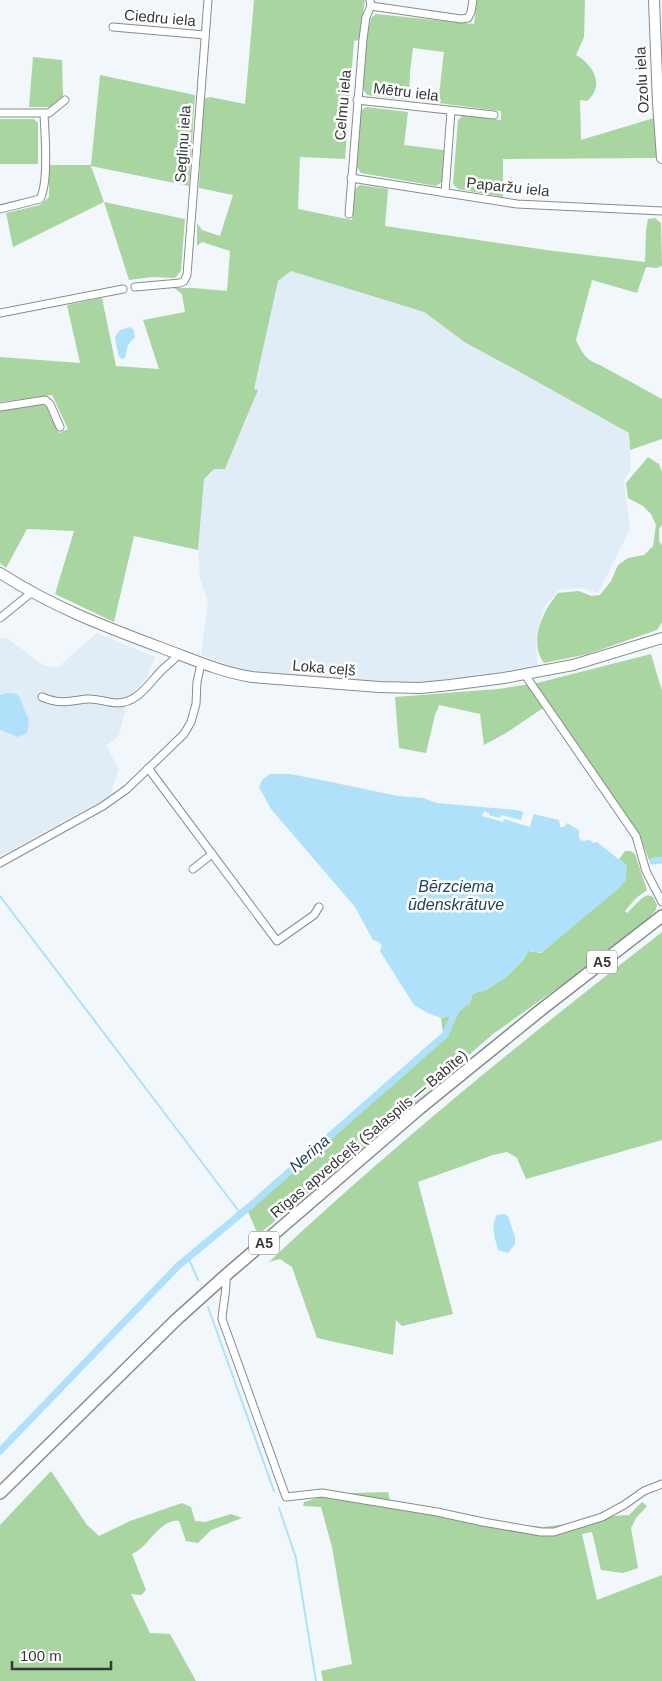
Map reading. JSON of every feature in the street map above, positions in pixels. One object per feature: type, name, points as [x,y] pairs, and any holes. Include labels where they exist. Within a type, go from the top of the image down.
[{"type":"highway","name":"Rīgas apvedceļš (Salaspils — Babīte)","points":[[0,1492],[177,1318],[226,1275],[420,1108],[542,1009],[662,916]]},
{"type":"main road","name":"Ozolu iela","points":[[654,0],[662,158]]},
{"type":"main road","name":"Loka ceļš","points":[[0,573],[31,592],[75,614],[200,664],[232,674],[252,677],[379,687],[428,687],[525,675],[573,665],[662,638]]},
{"type":"street","name":"Segliņu iela","points":[[135,287],[176,284],[184,281],[187,275],[208,0]]},
{"type":"street","points":[[371,3],[461,19],[468,18],[473,0]]},
{"type":"street","name":"Celmu iela","points":[[349,214],[362,39],[371,3]]},
{"type":"street","name":"Ciedru iela","points":[[112,28],[204,35]]},
{"type":"street","points":[[0,112],[49,114],[65,100]]},
{"type":"street","name":"Mētru iela","points":[[357,100],[494,115]]},
{"type":"street","points":[[445,193],[451,111]]},
{"type":"street","points":[[0,209],[40,199],[45,174],[44,114]]},
{"type":"street","name":"Paparžu iela","points":[[352,178],[517,204],[662,211]]},
{"type":"street","points":[[0,313],[123,289]]},
{"type":"street","points":[[0,407],[45,400],[50,404],[60,427]]},
{"type":"street","points":[[0,618],[31,592]]},
{"type":"street","points":[[42,697],[55,702],[89,698],[118,703],[130,701],[140,694],[178,654]]},
{"type":"street","points":[[0,864],[104,806],[127,788],[184,734],[191,722],[196,704],[196,682],[200,664]]},
{"type":"street","points":[[525,675],[636,836],[646,871],[662,902]]},
{"type":"street","points":[[148,768],[275,943],[314,915],[319,907]]},
{"type":"street","points":[[193,869],[212,854]]},
{"type":"street","points":[[226,1275],[227,1290],[222,1306],[222,1319],[286,1497],[322,1493],[541,1532],[554,1532],[602,1517],[644,1491],[662,1484]]},
{"type":"shaded area","points":[[291,271],[424,312],[466,343],[629,433],[631,470],[624,480],[630,529],[598,593],[582,588],[559,590],[544,607],[536,642],[538,667],[413,684],[351,681],[248,672],[201,655],[208,601],[200,578],[198,550],[204,479],[214,469],[225,469],[246,421],[257,390],[254,389],[278,280]]},
{"type":"shaded area","points":[[97,633],[155,657],[147,678],[128,698],[119,735],[106,746],[119,769],[110,796],[0,856],[0,638],[7,638],[43,665],[57,668]]},
{"type":"green space","points":[[254,0],[365,0],[359,40],[354,41],[345,159],[300,157],[298,209],[352,220],[355,189],[360,185],[388,189],[385,226],[546,250],[645,262],[648,219],[655,218],[661,223],[662,266],[656,268],[646,267],[637,293],[592,280],[576,340],[588,359],[662,399],[662,439],[630,450],[629,433],[466,343],[424,312],[291,271],[278,281],[254,389],[258,390],[225,469],[214,469],[204,479],[198,550],[134,536],[114,622],[55,594],[74,531],[27,529],[6,568],[0,563],[0,411],[42,404],[49,409],[59,433],[68,429],[52,395],[0,402],[0,357],[80,363],[67,305],[102,298],[116,366],[159,369],[143,320],[185,312],[182,294],[174,288],[227,291],[230,251],[202,242],[197,246],[197,223],[202,230],[220,236],[233,195],[199,188],[203,99],[210,97],[245,104]]},
{"type":"green space","points":[[477,0],[585,0],[584,37],[576,55],[588,64],[595,76],[596,82],[595,89],[587,101],[580,100],[581,140],[654,118],[657,158],[503,159],[503,197],[458,189],[453,184],[458,120],[463,115],[501,120],[501,111],[438,103],[444,52],[413,48],[409,100],[367,95],[363,89],[366,41],[371,18],[376,14],[474,24]]},
{"type":"green space","points":[[33,57],[62,60],[63,96],[50,107],[29,107]]},
{"type":"green space","points":[[100,75],[195,95],[189,186],[91,166],[104,202],[13,247],[6,213],[40,205],[49,197],[49,165],[91,165]]},
{"type":"green space","points":[[366,107],[408,112],[404,145],[444,150],[442,182],[436,186],[361,173],[356,166],[361,111]]},
{"type":"green space","points":[[0,119],[34,119],[38,123],[38,164],[0,164]]},
{"type":"green space","points":[[104,202],[185,219],[181,271],[175,278],[152,277],[129,280]]},
{"type":"green space","points":[[648,457],[659,464],[662,472],[662,525],[659,529],[659,541],[662,545],[662,622],[657,630],[588,654],[544,663],[539,655],[537,636],[547,609],[558,593],[579,591],[591,596],[600,595],[611,581],[618,565],[628,558],[644,555],[653,546],[656,525],[651,514],[643,506],[628,498],[626,483]]},
{"type":"green space","points":[[651,654],[662,691],[662,857],[649,860],[640,836],[549,704],[506,733],[484,745],[480,714],[439,705],[426,753],[399,748],[395,697],[498,689],[537,683]]},
{"type":"green space","points":[[625,851],[631,851],[635,854],[647,890],[636,898],[625,911],[627,913],[642,898],[648,895],[653,897],[657,905],[656,910],[648,919],[566,982],[493,1034],[258,1235],[246,1207],[443,1033],[441,1018],[454,1015],[470,1003],[474,993],[486,990],[506,977],[524,959],[528,951],[541,953],[552,943],[627,866],[619,859]]},
{"type":"green space","points":[[662,932],[662,1140],[526,1179],[517,1158],[507,1152],[493,1155],[418,1182],[453,1314],[402,1326],[396,1320],[393,1355],[317,1338],[292,1267],[280,1259],[269,1262],[461,1092]]},
{"type":"green space","points":[[51,1471],[87,1525],[99,1536],[130,1521],[182,1503],[191,1507],[195,1521],[205,1522],[231,1514],[242,1518],[211,1530],[198,1543],[186,1541],[179,1521],[172,1521],[160,1528],[144,1545],[132,1554],[146,1590],[141,1595],[131,1594],[150,1633],[170,1634],[196,1681],[0,1681],[0,1525]]},
{"type":"green space","points":[[388,1492],[390,1500],[407,1506],[502,1523],[543,1527],[629,1515],[642,1502],[647,1506],[636,1518],[631,1528],[638,1568],[623,1573],[601,1570],[592,1532],[582,1534],[597,1600],[662,1575],[662,1681],[323,1681],[321,1671],[352,1664],[332,1547],[321,1507],[303,1506],[304,1502],[317,1498],[319,1494]]},
{"type":"water","points":[[130,327],[134,330],[135,337],[128,345],[125,358],[121,359],[118,354],[115,337],[120,330]]},
{"type":"water","points":[[7,693],[16,694],[19,697],[28,718],[27,733],[18,737],[0,730],[0,695]]},
{"type":"water","name":"Bērzciema ūdenskrātuve","points":[[270,774],[290,774],[398,796],[423,798],[437,803],[516,810],[559,820],[560,827],[564,827],[567,823],[579,830],[579,838],[582,841],[590,840],[593,843],[597,842],[627,866],[626,880],[618,889],[545,950],[539,953],[528,951],[524,959],[506,977],[486,990],[474,993],[470,1003],[454,1015],[441,1018],[414,1005],[380,951],[382,946],[379,942],[373,940],[355,907],[271,809],[259,787],[262,780]]},
{"type":"water","points":[[504,1214],[508,1216],[515,1237],[515,1244],[508,1253],[498,1250],[494,1232],[494,1223],[497,1215]]},
{"type":"pier","points":[[524,809],[534,812],[530,827],[504,819],[503,822],[482,816],[484,811],[489,813],[489,815],[500,818],[501,815],[521,820]]},
{"type":"waterway","name":"Neriņa","points":[[653,861],[662,860]]},
{"type":"waterway","points":[[0,896],[241,1214]]},
{"type":"waterway","name":"Neriņa","points":[[0,1451],[178,1266],[249,1207],[445,1035],[457,1008]]},
{"type":"waterway","points":[[188,1257],[198,1280]]},
{"type":"waterway","points":[[208,1307],[274,1491]]},
{"type":"waterway","points":[[279,1508],[296,1558],[316,1681]]}]
